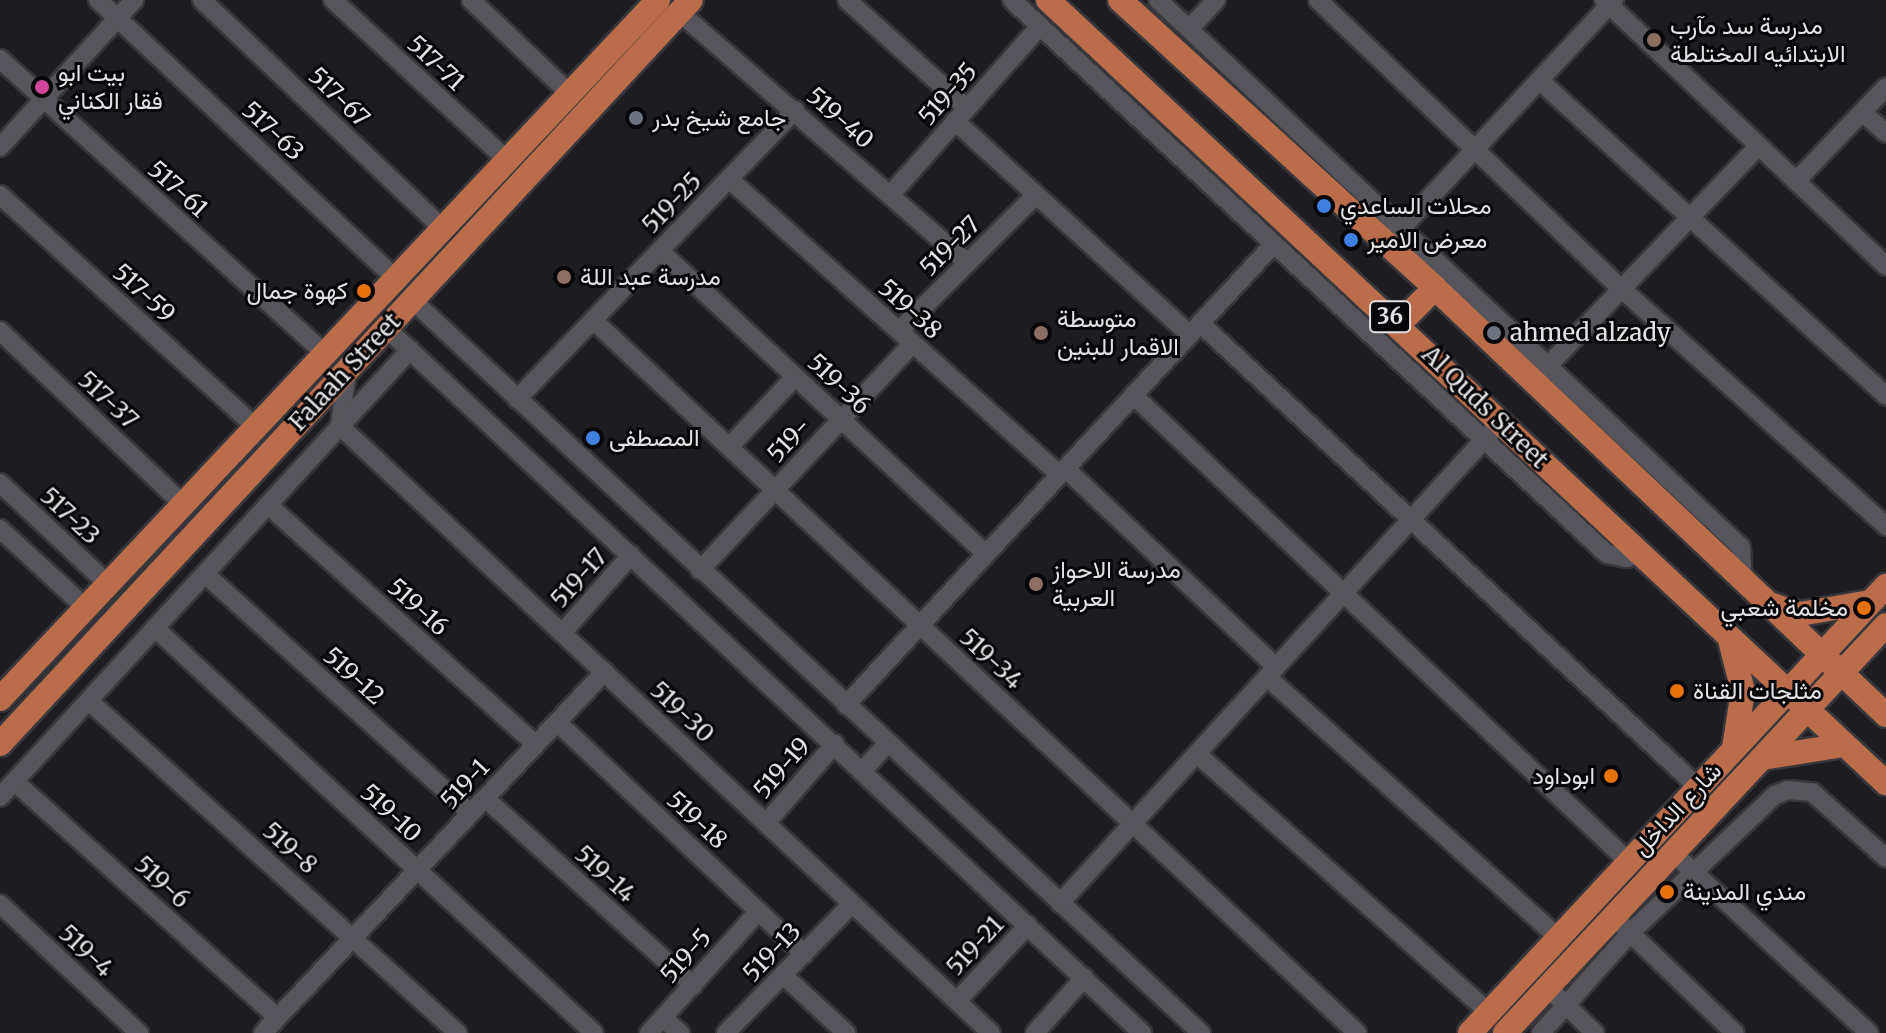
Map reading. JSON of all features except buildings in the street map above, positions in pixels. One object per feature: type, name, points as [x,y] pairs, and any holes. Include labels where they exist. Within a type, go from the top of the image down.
[{"type":"main road","name":"Al Quds Street","points":[[1048,0],[1398,325],[1493,430],[1639,553],[1886,783]]},
{"type":"main road","name":"36","points":[[1120,0],[1394,236],[1435,288],[1541,374],[1761,598],[1886,715]]},
{"type":"main road","name":"Falaah Street","points":[[2,694],[570,94],[648,3]]},
{"type":"main road","name":"Falaah Street","points":[[0,744],[685,6]]},
{"type":"main road","points":[[1398,325],[1435,288]]},
{"type":"main road","points":[[1761,598],[1783,611],[1800,614],[1878,594]]},
{"type":"main road","name":"شارع الداخل","points":[[1470,1033],[1878,594]]},
{"type":"main road","name":"شارع الداخل","points":[[1505,1033],[1548,988],[1622,925],[1673,853],[1886,625]]},
{"type":"main road","points":[[1729,638],[1743,691],[1734,748]]},
{"type":"main road","points":[[1762,758],[1844,745]]},
{"type":"street","name":"517-63","points":[[98,0],[396,279]]},
{"type":"street","points":[[0,147],[134,0]]},
{"type":"street","name":"517-67","points":[[202,0],[443,229]]},
{"type":"street","name":"517-71","points":[[333,0],[507,160]]},
{"type":"street","points":[[471,0],[570,94]]},
{"type":"street","points":[[847,0],[1036,195],[1412,518],[1698,787]]},
{"type":"street","points":[[1012,0],[1274,244],[1493,430],[1060,903]]},
{"type":"street","points":[[1158,0],[1394,236],[1541,374],[1758,147]]},
{"type":"street","points":[[1189,29],[1216,0]]},
{"type":"street","points":[[1318,0],[1622,289],[1886,526]]},
{"type":"street","points":[[1394,236],[1609,2],[1886,266]]},
{"type":"street","name":"519-40","points":[[685,6],[795,110],[967,262]]},
{"type":"street","name":"519-35","points":[[891,194],[1040,26]]},
{"type":"street","name":"517-61","points":[[0,59],[325,354]]},
{"type":"street","points":[[1539,80],[1886,396]]},
{"type":"street","points":[[1796,181],[1886,87]]},
{"type":"street","name":"519-25","points":[[517,399],[795,110]]},
{"type":"street","points":[[1863,113],[1886,133]]},
{"type":"street","name":"519-38","points":[[729,179],[1062,471],[1271,672],[1558,937]]},
{"type":"street","name":"517-59","points":[[0,195],[256,427]]},
{"type":"street","name":"519-27","points":[[906,337],[967,262],[1036,195]]},
{"type":"street","points":[[846,705],[1274,244]]},
{"type":"street","name":"519-36","points":[[660,251],[985,553]]},
{"type":"street","points":[[412,300],[1201,1033]]},
{"type":"street","name":"519-34","points":[[593,320],[1357,1033]]},
{"type":"street","points":[[386,328],[1142,1033]]},
{"type":"street","name":"517-37","points":[[0,331],[182,503]]},
{"type":"street","name":"519-","points":[[700,570],[841,419],[906,337]]},
{"type":"street","points":[[0,797],[410,350]]},
{"type":"street","points":[[340,426],[347,371]]},
{"type":"street","points":[[729,447],[795,377]]},
{"type":"street","points":[[1133,395],[1628,861]]},
{"type":"street","name":"519-30","points":[[340,426],[991,1033]]},
{"type":"street","name":"517-23","points":[[0,483],[108,584]]},
{"type":"street","name":"519-16","points":[[268,505],[535,744]]},
{"type":"street","points":[[0,529],[86,608]]},
{"type":"street","name":"519-17","points":[[562,633],[631,555]]},
{"type":"street","name":"519-12","points":[[205,574],[470,813]]},
{"type":"street","name":"519-10","points":[[155,628],[594,1033]]},
{"type":"street","name":"519-1","points":[[263,1033],[604,672]]},
{"type":"street","name":"519-8","points":[[89,701],[458,1033]]},
{"type":"street","name":"519-18","points":[[557,722],[804,954]]},
{"type":"street","points":[[863,770],[888,743]]},
{"type":"street","name":"519-19","points":[[766,823],[835,744]]},
{"type":"street","points":[[1197,754],[1489,1012]]},
{"type":"street","name":"519-6","points":[[15,782],[278,1018]]},
{"type":"street","points":[[1541,1033],[1567,1006],[1622,925],[1692,871],[1775,795],[1788,790],[1812,792],[1886,858]]},
{"type":"street","name":"519-14","points":[[485,798],[693,985]]},
{"type":"street","points":[[1673,853],[1869,1033]]},
{"type":"street","name":"519-4","points":[[0,904],[139,1033]]},
{"type":"street","name":"519-13","points":[[726,1033],[852,904]]},
{"type":"street","name":"519-5","points":[[649,1033],[759,911]]},
{"type":"street","name":"519-21","points":[[957,1001],[1028,925]]},
{"type":"street","points":[[1622,925],[1735,1033]]},
{"type":"street","points":[[783,975],[846,1033]]},
{"type":"street","points":[[1035,1033],[1084,978]]},
{"type":"street","points":[[1548,988],[1595,1033]]},
{"type":"street","points":[[663,1018],[680,1033]]},
{"type":"place","name":"مدرسة سد مآرب الابتدائيه المختلطة","points":[[1654,40]]},
{"type":"place","name":"بيت ابو فقار الكناني","points":[[42,87]]},
{"type":"place","name":"جامع شيخ بدر","points":[[636,118]]},
{"type":"place","name":"محلات الساعدي","points":[[1324,206]]},
{"type":"place","name":"معرض الامير","points":[[1351,240]]},
{"type":"place","name":"مدرسة عبد اللة","points":[[564,277]]},
{"type":"place","name":"كهوة جمال","points":[[364,291]]},
{"type":"place","name":"متوسطة الاقمار للبنين","points":[[1041,333]]},
{"type":"place","name":"ahmed alzady","points":[[1494,333]]},
{"type":"place","name":"المصطفى","points":[[593,438]]},
{"type":"place","name":"مدرسة الاحواز العربية","points":[[1036,584]]},
{"type":"place","name":"مخلمة شعبي","points":[[1864,608]]},
{"type":"place","name":"مثلجات القناة","points":[[1677,691]]},
{"type":"place","name":"ابوداود","points":[[1611,776]]},
{"type":"place","name":"مندي المدينة","points":[[1667,892]]}]
